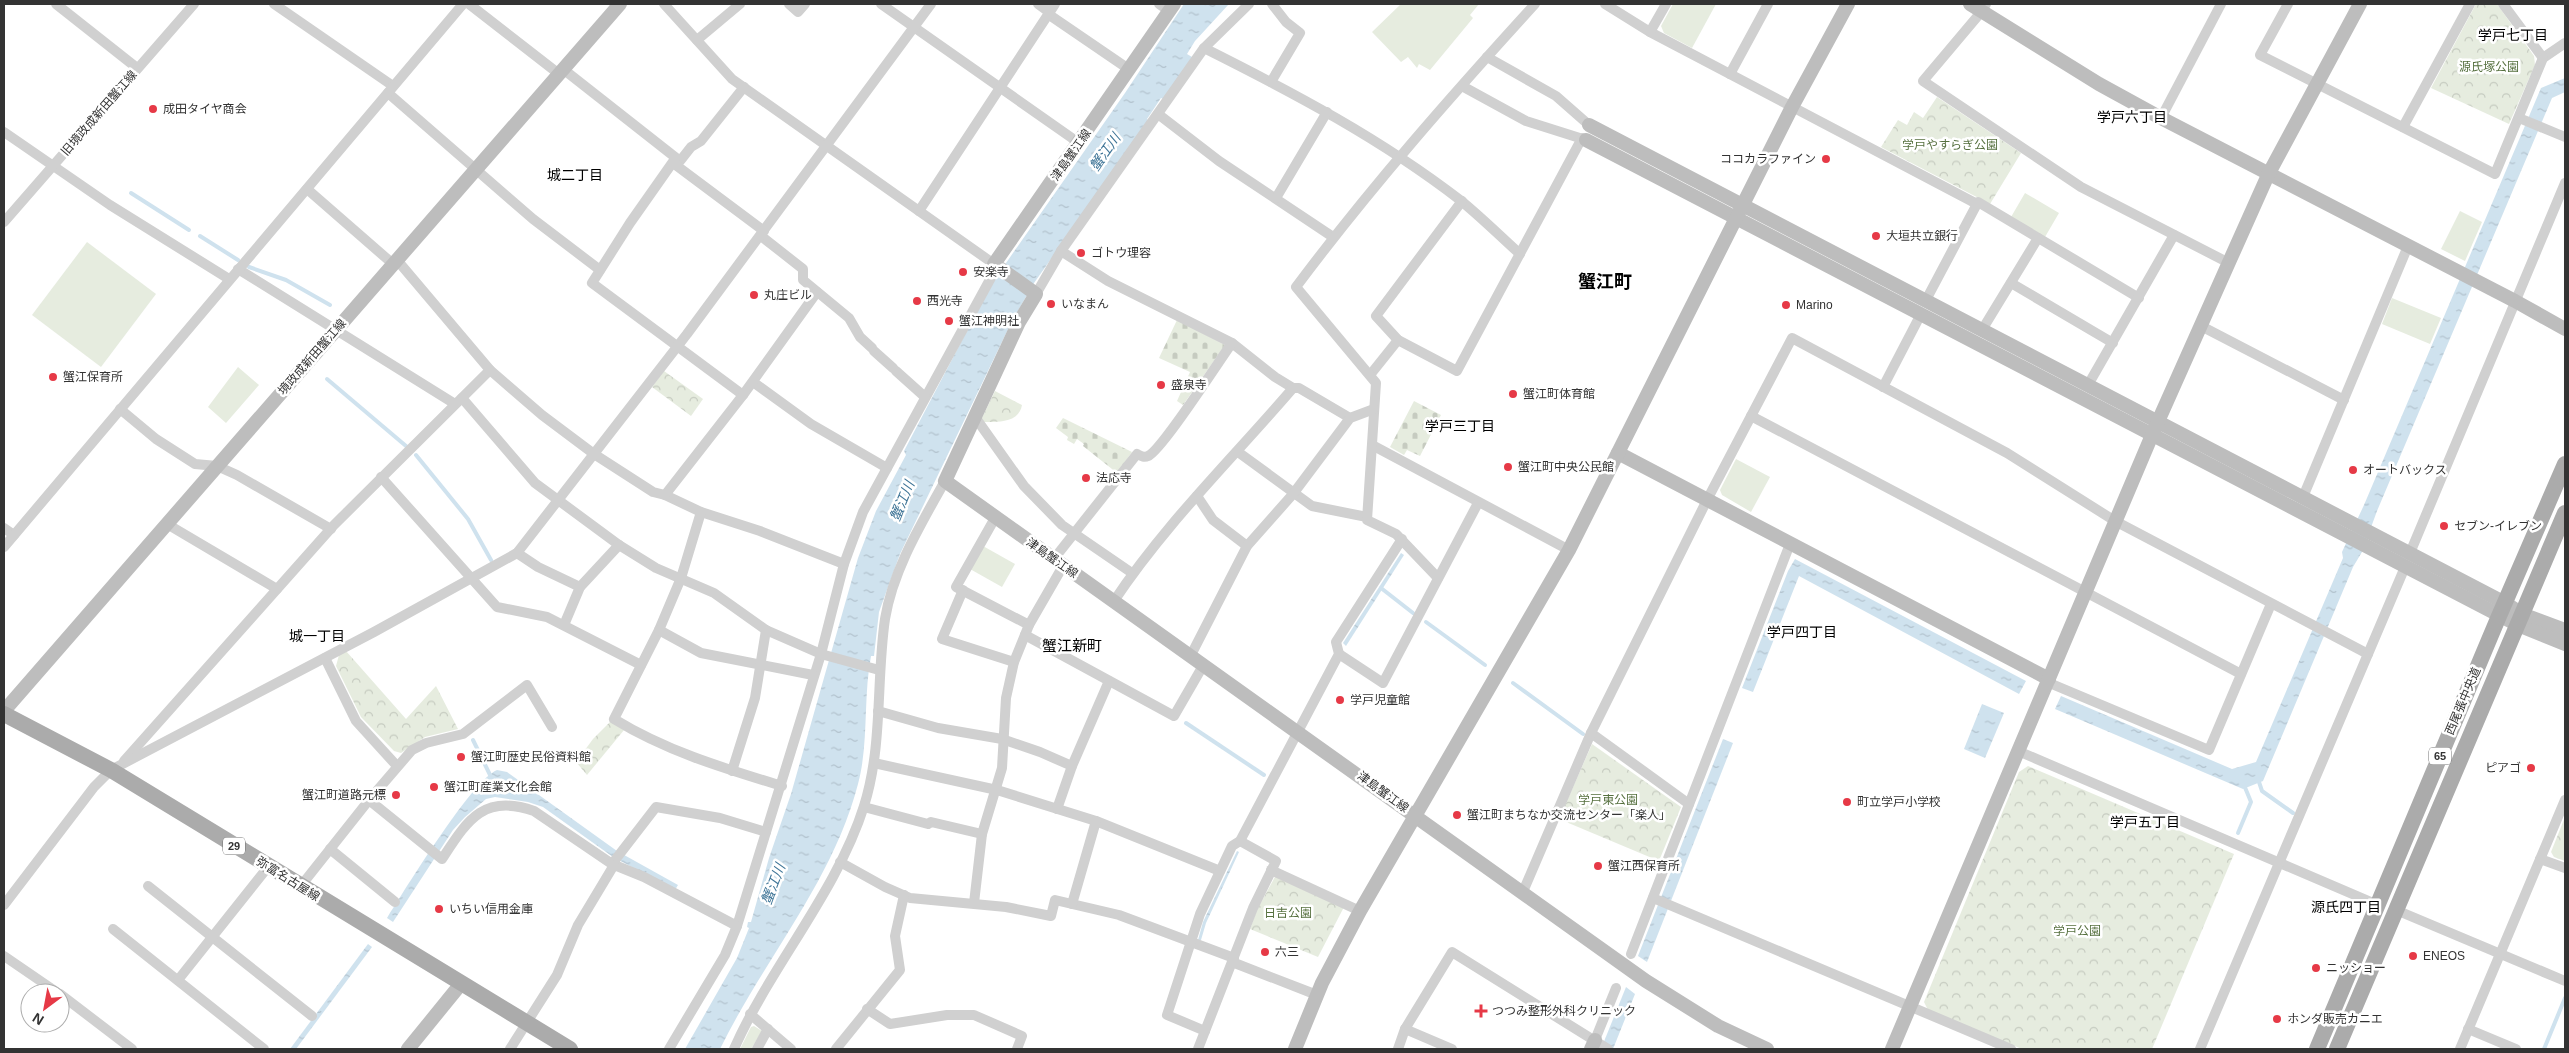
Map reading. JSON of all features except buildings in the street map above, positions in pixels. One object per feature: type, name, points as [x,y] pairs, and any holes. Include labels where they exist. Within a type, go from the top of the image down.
[{"type":"main road","name":"西尾張中央道","points":[[2317,1049],[2565,464]]},
{"type":"main road","name":"西尾張中央道","points":[[2337,1049],[2565,513]]},
{"type":"main road","name":"弥富名古屋線","points":[[4,712],[116,768],[300,887],[460,985],[570,1049]]},
{"type":"street","points":[[56,4],[137,68]]},
{"type":"street","name":"旧境政成新田蟹江線","points":[[4,222],[194,4]]},
{"type":"street","points":[[274,4],[390,90],[533,219],[600,270]]},
{"type":"street","points":[[4,547],[463,4]]},
{"type":"street","points":[[469,4],[561,71],[762,233],[803,269],[803,280],[849,318],[860,337],[925,397]]},
{"type":"street","name":"境政成新田蟹江線","points":[[4,712],[620,4]]},
{"type":"street","points":[[664,4],[732,79],[1034,293]]},
{"type":"street","points":[[697,40],[740,4]]},
{"type":"street","points":[[789,4],[798,12],[805,4]]},
{"type":"street","points":[[882,4],[913,28],[1079,143]]},
{"type":"street","points":[[116,768],[326,658],[517,553],[678,346],[931,4]]},
{"type":"street","points":[[1038,4],[1051,10],[1130,70]]},
{"type":"street","points":[[734,1049],[750,1014],[840,862],[864,807],[874,763],[878,711],[877,670],[886,617],[895,583],[917,532],[945,481],[1019,322],[1034,293],[1061,252],[1204,48],[1249,4]]},
{"type":"street","points":[[1271,82],[1300,33],[1286,22],[1272,4]]},
{"type":"street","points":[[1438,578],[1402,539],[1367,520],[1376,383],[1296,286],[1333,237],[1400,157],[1535,4]]},
{"type":"street","points":[[1605,4],[1650,32],[1977,204],[1978,202],[2138,298]]},
{"type":"street","points":[[1650,32],[1666,4]]},
{"type":"street","points":[[1730,74],[1768,4]]},
{"type":"street","points":[[1767,1049],[1718,1026],[1646,981],[1522,894],[1415,815],[1569,550],[1792,107],[1848,4]]},
{"type":"street","points":[[1970,4],[1984,8],[2099,84],[2268,175],[2515,301],[2565,329]]},
{"type":"street","points":[[2162,118],[2221,4]]},
{"type":"street","points":[[2288,4],[2260,55],[2495,174],[2522,119],[2544,58],[2565,43]]},
{"type":"street","points":[[1892,1049],[2158,421],[2268,175],[2360,4]]},
{"type":"street","points":[[2403,127],[2470,4]]},
{"type":"street","points":[[2503,4],[2544,58]]},
{"type":"street","name":"津島蟹江線","points":[[994,264],[1130,70],[1168,6]]},
{"type":"street","points":[[1984,8],[1923,81],[2081,187],[2229,263]]},
{"type":"street","points":[[919,211],[1051,10]]},
{"type":"street","points":[[1204,48],[1327,112],[1400,157],[1462,201],[1520,254]]},
{"type":"street","points":[[1487,57],[1556,96],[1589,125],[2410,553],[2520,620],[2565,644]]},
{"type":"street","points":[[1462,86],[1526,122],[1584,139],[2405,567],[2502,609]]},
{"type":"street","points":[[674,161],[680,161],[700,141],[744,87]]},
{"type":"street","points":[[1276,198],[1327,112]]},
{"type":"street","points":[[1158,114],[1219,161],[1333,237]]},
{"type":"street","points":[[2522,119],[2565,137]]},
{"type":"street","points":[[4,132],[52,166],[229,279]]},
{"type":"street","points":[[1462,201],[1376,316],[1398,340],[1457,371],[1584,139]]},
{"type":"street","points":[[674,161],[592,283],[743,395]]},
{"type":"street","points":[[2410,553],[2565,183]]},
{"type":"street","points":[[308,189],[395,262],[490,370],[542,415],[594,454],[653,492],[665,495],[700,512],[760,531],[844,564]]},
{"type":"street","points":[[1926,300],[1977,204]]},
{"type":"street","points":[[2088,385],[2174,235]]},
{"type":"street","points":[[1982,330],[2038,238]]},
{"type":"street","points":[[2303,497],[2408,246]]},
{"type":"street","points":[[1061,252],[1108,281],[1232,343],[1275,377],[1293,388],[1299,388],[1350,418]]},
{"type":"street","points":[[669,1049],[725,955],[737,926],[782,786],[813,675],[821,654],[844,564],[862,512],[993,274],[994,264]]},
{"type":"street","points":[[238,269],[335,331],[458,401],[535,483],[619,545],[656,568],[722,598],[766,630],[821,654],[877,670]]},
{"type":"street","points":[[2010,283],[2112,343]]},
{"type":"street","points":[[665,495],[753,382],[817,292]]},
{"type":"street","points":[[1883,387],[1920,314]]},
{"type":"street","points":[[2201,326],[2344,400]]},
{"type":"street","points":[[1522,894],[1591,734],[1707,500],[1792,338],[2007,453],[2115,521],[2368,654]]},
{"type":"street","points":[[1370,375],[1398,340]]},
{"type":"street","points":[[974,903],[982,834],[997,790],[1002,768],[1002,738],[1006,698],[1014,662],[1027,630],[1058,563],[1074,535],[1137,454],[1144,457],[1150,455],[1165,438],[1232,343]]},
{"type":"street","points":[[4,906],[94,787],[116,768],[380,477],[490,370]]},
{"type":"street","points":[[753,382],[811,424],[886,468]]},
{"type":"street","points":[[1114,601],[1132,573],[1197,496],[1293,388]]},
{"type":"street","points":[[120,409],[156,439],[195,464],[217,466],[331,529]]},
{"type":"street","points":[[1192,655],[1247,546],[1293,494],[1350,418],[1374,409]]},
{"type":"street","points":[[1751,416],[2241,674]]},
{"type":"street","points":[[975,417],[1024,486],[1074,535],[1132,573]]},
{"type":"street","points":[[1372,445],[1569,550]]},
{"type":"street","points":[[1238,452],[1293,494],[1322,509],[1367,517]]},
{"type":"street","points":[[1618,453],[2048,680],[2209,750],[2272,604]]},
{"type":"street","points":[[380,477],[497,607],[547,617],[642,665]]},
{"type":"street","name":"津島蟹江線","points":[[945,481],[1415,815],[1360,911],[1317,996],[1295,1049]]},
{"type":"street","points":[[1197,496],[1214,520],[1247,546]]},
{"type":"street","points":[[1339,654],[1383,683],[1478,503]]},
{"type":"street","points":[[700,512],[681,578],[659,630],[614,719],[644,737],[702,762],[782,786]]},
{"type":"street","points":[[995,518],[956,587],[1109,681],[1174,716],[1204,664]]},
{"type":"street","points":[[167,524],[277,589]]},
{"type":"street","points":[[4,528],[14,535]]},
{"type":"street","points":[[1205,1031],[1167,1015],[1200,914],[1232,846],[1240,841],[1339,654],[1336,642],[1402,539]]},
{"type":"street","points":[[1631,954],[1656,899],[1689,804],[1790,544]]},
{"type":"street","points":[[564,625],[580,587],[619,545]]},
{"type":"street","points":[[517,553],[538,567],[580,587]]},
{"type":"street","points":[[2200,1049],[2405,567]]},
{"type":"street","points":[[963,590],[942,639],[1014,662]]},
{"type":"street","points":[[2520,620],[2565,630]]},
{"type":"street","points":[[659,630],[701,653],[813,675]]},
{"type":"street","points":[[732,771],[755,698],[766,630]]},
{"type":"street","points":[[326,658],[356,721],[397,766]]},
{"type":"street","points":[[1057,809],[1072,766],[1109,681]]},
{"type":"street","points":[[300,887],[369,800],[412,750],[426,742],[463,734],[527,685],[552,727]]},
{"type":"street","points":[[878,711],[938,728],[1002,738],[1072,766]]},
{"type":"street","points":[[1591,734],[1689,804]]},
{"type":"street","points":[[2018,751],[2378,905]]},
{"type":"street","points":[[874,763],[997,790],[1096,822],[1220,871]]},
{"type":"street","points":[[369,800],[442,859],[470,820],[483,809],[500,805],[534,811],[613,863],[644,876],[737,926]]},
{"type":"street","points":[[2460,1049],[2565,800]]},
{"type":"street","points":[[510,1049],[557,975],[578,925],[613,863],[656,807],[720,818],[766,832]]},
{"type":"street","points":[[864,807],[892,816],[928,824],[930,822],[982,834]]},
{"type":"street","points":[[1072,904],[1096,822]]},
{"type":"street","points":[[1198,1049],[1253,908],[1276,861],[1240,841]]},
{"type":"street","points":[[330,849],[395,902]]},
{"type":"street","points":[[2540,859],[2565,868]]},
{"type":"street","points":[[840,862],[910,898],[974,903],[1051,916],[1055,900],[1119,915],[1191,941],[1317,996]]},
{"type":"street","points":[[178,980],[268,867]]},
{"type":"street","points":[[1271,870],[1360,911]]},
{"type":"street","points":[[148,886],[312,1016]]},
{"type":"street","points":[[836,1049],[900,970],[895,936],[904,895]]},
{"type":"street","points":[[1656,899],[2011,1049]]},
{"type":"street","points":[[2396,910],[2565,981]]},
{"type":"street","points":[[113,929],[264,1049]]},
{"type":"street","points":[[1398,1049],[1406,1029],[1452,952],[1599,1046],[1616,988]]},
{"type":"street","points":[[4,956],[43,983]]},
{"type":"street","points":[[408,1049],[460,985]]},
{"type":"street","points":[[70,1002],[132,1049]]},
{"type":"street","points":[[867,1009],[890,1024],[947,1015],[974,1015],[1022,1036],[1017,1049]]},
{"type":"street","points":[[750,1014],[791,1049]]},
{"type":"street","points":[[757,1049],[768,1029]]},
{"type":"street","points":[[1406,1029],[1452,1049]]},
{"type":"street","points":[[2468,1030],[2516,1049]]},
{"type":"green space","points":[[1401,4],[1479,4],[1470,15],[1473,18],[1430,70],[1419,64],[1417,68],[1408,57],[1401,62],[1372,32]]},
{"type":"green space","points":[[1673,4],[1716,4],[1692,48],[1664,33],[1661,26]]},
{"type":"green space","name":"源氏塚公園","points":[[2476,4],[2497,4],[2534,56],[2535,65],[2509,124],[2431,88]]},
{"type":"green space","name":"学戸やすらぎ公園","points":[[1937,97],[2021,153],[1990,204],[1881,147],[1898,120],[1907,125],[1914,112],[1923,118]]},
{"type":"green space","points":[[2025,193],[2059,213],[2045,237],[2011,217]]},
{"type":"green space","points":[[2460,211],[2482,222],[2465,261],[2441,249]]},
{"type":"green space","points":[[87,242],[156,294],[101,367],[32,315]]},
{"type":"green space","points":[[2392,298],[2441,318],[2430,344],[2382,324]]},
{"type":"green space","points":[[1177,320],[1225,345],[1183,405],[1177,401],[1190,372],[1159,358]]},
{"type":"green space","points":[[238,367],[259,385],[226,423],[208,407]]},
{"type":"green space","points":[[664,371],[703,399],[691,416],[652,387]]},
{"type":"green space","points":[[995,391],[1022,405],[1020,411],[1017,415],[1007,420],[984,422],[981,420]]},
{"type":"green space","points":[[1414,401],[1441,415],[1420,456],[1407,450],[1404,455],[1390,447]]},
{"type":"green space","points":[[1063,418],[1132,452],[1117,473],[1077,439],[1074,444],[1067,440],[1068,437],[1056,428]]},
{"type":"green space","points":[[1736,459],[1770,477],[1751,512],[1722,495],[1720,490]]},
{"type":"green space","points":[[983,546],[1015,564],[1002,587],[970,569]]},
{"type":"green space","points":[[346,651],[406,719],[436,686],[458,729],[425,737],[401,753],[394,751],[361,717],[336,666],[339,655]]},
{"type":"green space","points":[[611,721],[624,730],[587,775],[576,762],[593,739]]},
{"type":"green space","name":"学戸東公園","points":[[1592,744],[1681,807],[1659,861],[1559,819]]},
{"type":"green space","name":"学戸公園","points":[[2028,766],[2234,854],[2152,1049],[2022,1049],[1928,1010],[1924,1002],[2019,772]]},
{"type":"green space","points":[[2565,817],[2565,861],[2554,857],[2551,852]]},
{"type":"green space","name":"日吉公園","points":[[1276,875],[1344,907],[1318,957],[1250,929],[1257,910]]},
{"type":"green space","points":[[754,1026],[762,1031],[751,1049],[740,1049],[751,1027]]},
{"type":"water","name":"蟹江川","points":[[1184,4],[1229,4],[1195,41],[1187,54],[1192,57],[1165,100],[1161,98],[1147,119],[1149,121],[1034,283],[1012,321],[900,554],[879,612],[874,656],[871,656],[867,688],[864,753],[858,784],[847,820],[832,854],[796,920],[737,1016],[720,1049],[685,1049],[737,958],[749,928],[747,927],[748,922],[751,922],[769,858],[791,794],[858,558],[876,511],[906,455],[904,451],[992,283],[1125,93]]},
{"type":"water","points":[[2565,78],[2565,92],[2552,98],[2377,511],[2362,552],[2353,567],[2263,781],[2243,789],[2055,709],[2061,696],[2232,769],[2256,762],[2343,558],[2342,552],[2364,505],[2541,88]]},
{"type":"water","points":[[1401,553],[1404,555],[1346,646],[1343,643]]},
{"type":"water","points":[[1795,559],[2026,681],[2019,694],[1799,576],[1753,692],[1742,688],[1788,571]]},
{"type":"water","points":[[1982,704],[2004,713],[1985,758],[1964,749]]},
{"type":"water","points":[[1723,739],[1733,743],[1647,962],[1638,956]]},
{"type":"water","points":[[497,770],[507,772],[617,851],[678,885],[675,890],[613,857],[543,807],[528,802],[495,797],[486,799],[453,830],[393,922],[387,918],[456,814],[471,794],[486,778]]},
{"type":"water","points":[[1237,851],[1239,852],[1206,923],[1201,940],[1198,940],[1203,922]]},
{"type":"water","points":[[368,944],[372,947],[296,1049],[290,1049]]},
{"type":"water","points":[[1626,987],[1635,994],[1613,1049],[1601,1049]]},
{"type":"waterway","points":[[131,193],[189,230]]},
{"type":"waterway","points":[[200,236],[238,260]]},
{"type":"waterway","points":[[249,267],[286,280],[330,305]]},
{"type":"waterway","points":[[327,379],[406,446]]},
{"type":"waterway","points":[[416,455],[468,519],[491,560]]},
{"type":"waterway","points":[[1381,588],[1413,613]]},
{"type":"waterway","points":[[1426,622],[1485,665]]},
{"type":"waterway","points":[[1513,683],[1583,734]]},
{"type":"waterway","points":[[1186,723],[1264,775]]},
{"type":"waterway","points":[[473,740],[492,779]]},
{"type":"waterway","points":[[2258,779],[2262,791],[2293,813]]},
{"type":"waterway","points":[[2238,833],[2251,802],[2244,785]]},
{"type":"waterway","points":[[2544,1049],[2565,998]]},
{"type":"place","name":"成田タイヤ商会","points":[[153,109]]},
{"type":"place","name":"ココカラファイン","points":[[1826,159]]},
{"type":"place","name":"大垣共立銀行","points":[[1876,236]]},
{"type":"place","name":"ゴトウ理容","points":[[1081,253]]},
{"type":"place","name":"安楽寺","points":[[963,272]]},
{"type":"place","name":"丸庄ビル","points":[[754,295]]},
{"type":"place","name":"西光寺","points":[[917,301]]},
{"type":"place","name":"いなまん","points":[[1051,304]]},
{"type":"place","name":"Marino","points":[[1786,305]]},
{"type":"place","name":"蟹江神明社","points":[[949,321]]},
{"type":"place","name":"蟹江保育所","points":[[53,377]]},
{"type":"place","name":"盛泉寺","points":[[1161,385]]},
{"type":"place","name":"蟹江町体育館","points":[[1513,394]]},
{"type":"place","name":"蟹江町中央公民館","points":[[1508,467]]},
{"type":"place","name":"オートバックス","points":[[2353,470]]},
{"type":"place","name":"法応寺","points":[[1086,478]]},
{"type":"place","name":"セブン-イレブン","points":[[2444,526]]},
{"type":"place","name":"学戸児童館","points":[[1340,700]]},
{"type":"place","name":"蟹江町歴史民俗資料館","points":[[461,757]]},
{"type":"place","name":"ピアゴ","points":[[2531,768]]},
{"type":"place","name":"蟹江町産業文化会館","points":[[434,787]]},
{"type":"place","name":"蟹江町道路元標","points":[[396,795]]},
{"type":"place","name":"町立学戸小学校","points":[[1847,802]]},
{"type":"place","name":"蟹江町まちなか交流センター「楽人」","points":[[1457,815]]},
{"type":"place","name":"蟹江西保育所","points":[[1598,866]]},
{"type":"place","name":"いちい信用金庫","points":[[439,909]]},
{"type":"place","name":"六三","points":[[1265,952]]},
{"type":"place","name":"ENEOS","points":[[2413,956]]},
{"type":"place","name":"ニッショー","points":[[2316,968]]},
{"type":"place","name":"つつみ整形外科クリニック","points":[[1481,1011]]},
{"type":"place","name":"ホンダ販売カニエ","points":[[2277,1019]]},
{"type":"district","name":"学戸七丁目","points":[[2513,35]]},
{"type":"district","name":"学戸六丁目","points":[[2132,117]]},
{"type":"district","name":"城二丁目","points":[[575,175]]},
{"type":"district","name":"蟹江町","points":[[1605,282]]},
{"type":"district","name":"学戸三丁目","points":[[1460,426]]},
{"type":"district","name":"学戸四丁目","points":[[1802,632]]},
{"type":"district","name":"城一丁目","points":[[317,636]]},
{"type":"district","name":"蟹江新町","points":[[1072,645]]},
{"type":"district","name":"学戸五丁目","points":[[2145,822]]},
{"type":"district","name":"源氏四丁目","points":[[2346,907]]}]
